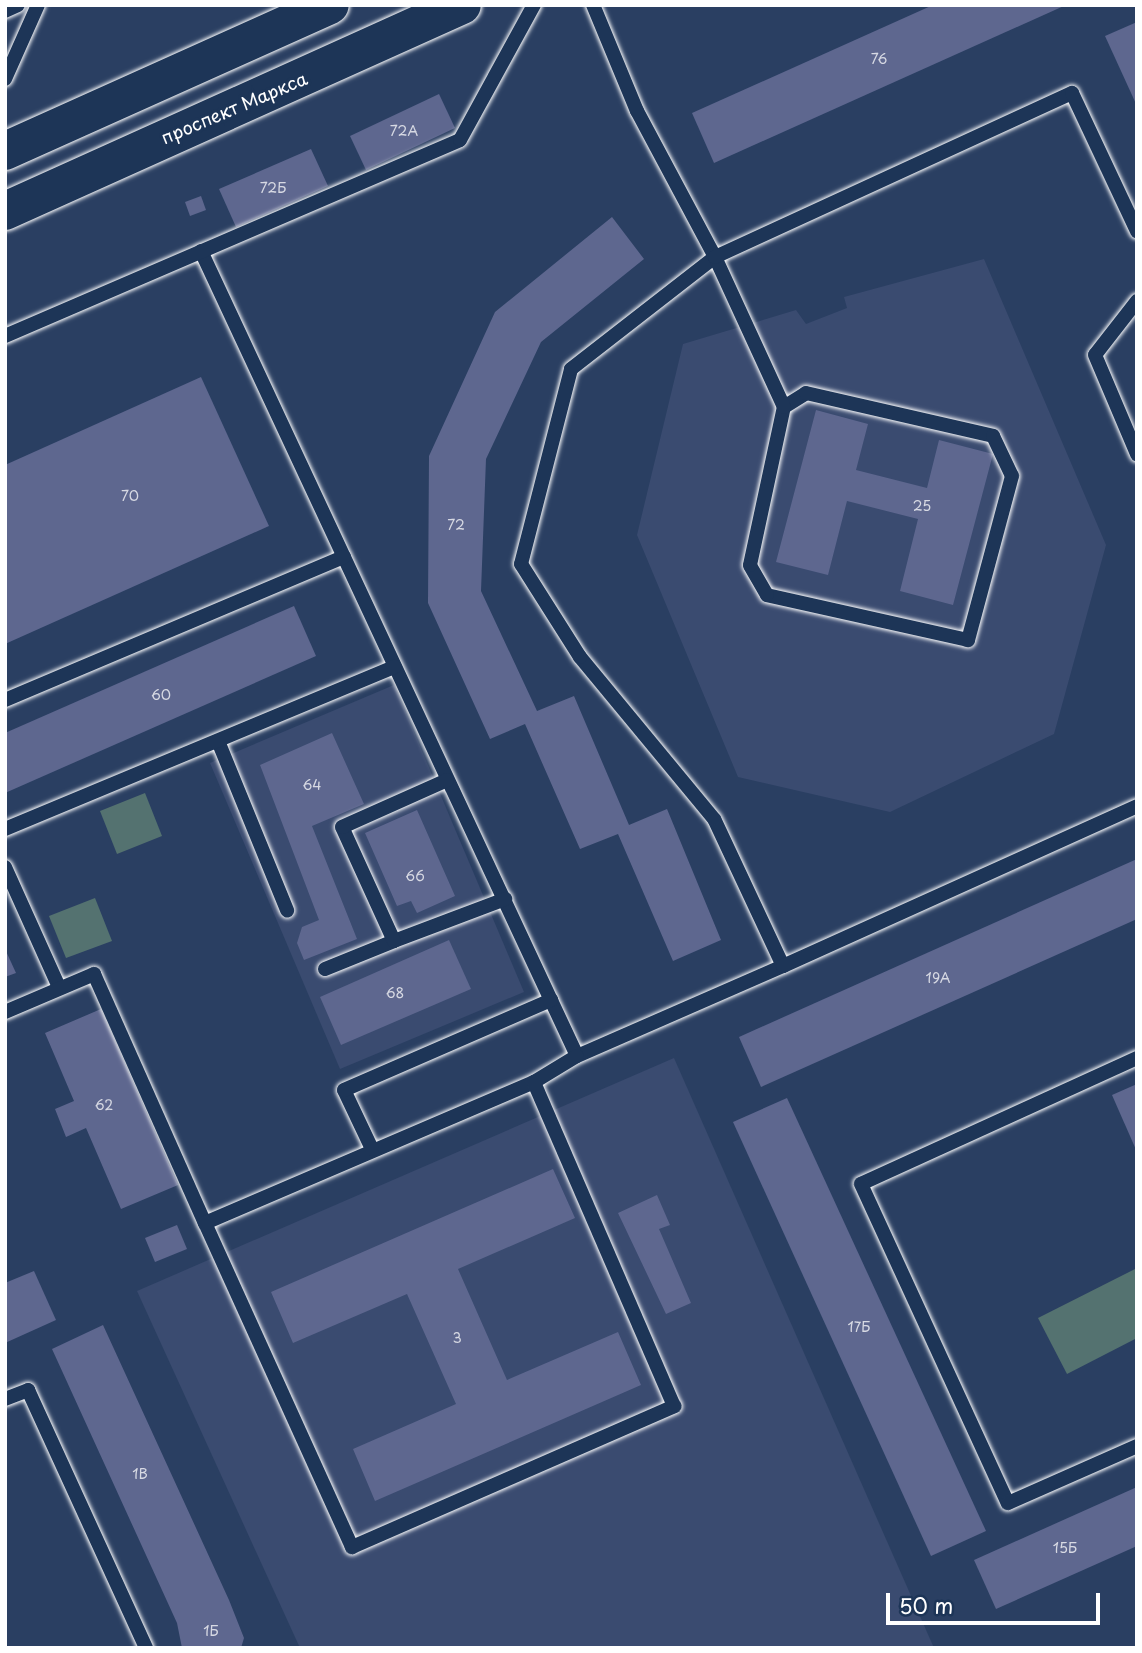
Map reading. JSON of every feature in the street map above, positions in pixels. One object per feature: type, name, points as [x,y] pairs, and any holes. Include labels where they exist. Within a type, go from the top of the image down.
[{"type":"main road","points":[[5,151],[330,5]]},
{"type":"main road","name":"проспект Маркса","points":[[5,211],[462,5]]},
{"type":"lane","points":[[5,11],[18,5]]},
{"type":"lane","points":[[5,79],[38,5]]},
{"type":"lane","points":[[5,336],[460,140],[534,5]]},
{"type":"lane","points":[[593,5],[637,111],[715,257],[784,407],[750,565],[767,595],[968,640],[1012,476],[993,436],[806,393],[784,407]]},
{"type":"lane","points":[[783,966],[715,819],[580,657],[521,564],[571,369],[715,257],[1072,93],[1137,231]]},
{"type":"lane","points":[[201,251],[577,1056]]},
{"type":"lane","points":[[1137,301],[1095,355],[1137,454]]},
{"type":"lane","points":[[5,700],[344,557]]},
{"type":"lane","points":[[5,829],[395,667]]},
{"type":"lane","points":[[218,741],[287,910]]},
{"type":"lane","points":[[394,942],[342,827],[447,780]]},
{"type":"lane","points":[[205,1223],[372,1149],[534,1082],[577,1056],[1137,806]]},
{"type":"lane","points":[[5,867],[59,988]]},
{"type":"lane","points":[[325,969],[505,899]]},
{"type":"lane","points":[[5,1012],[94,974],[352,1547],[674,1406],[534,1082]]},
{"type":"lane","points":[[372,1149],[344,1090],[551,1000]]},
{"type":"lane","points":[[1137,1058],[860,1184],[1009,1503],[1137,1446]]},
{"type":"lane","points":[[5,1399],[28,1390],[146,1648]]},
{"type":"shaded area","points":[[984,259],[1106,545],[1054,734],[890,812],[738,777],[637,535],[683,344],[796,310],[806,324],[847,308],[844,297]]},
{"type":"shaded area","points":[[394,685],[524,992],[340,1069],[210,763]]},
{"type":"shaded area","points":[[674,1058],[934,1648],[300,1648],[137,1291]]},
{"type":"green space","points":[[145,793],[162,836],[117,854],[100,811]]},
{"type":"green space","points":[[95,898],[112,941],[66,958],[49,916]]},
{"type":"green space","points":[[1137,1268],[1137,1338],[1067,1374],[1038,1318]]},
{"type":"building","points":[[933,5],[1066,5],[714,163],[692,113]]},
{"type":"building","points":[[1137,22],[1137,106],[1105,36]]},
{"type":"building","points":[[439,94],[455,128],[366,170],[350,136]]},
{"type":"building","points":[[311,149],[328,186],[236,227],[219,189]]},
{"type":"building","points":[[201,196],[206,210],[190,216],[185,202]]},
{"type":"building","points":[[612,217],[644,259],[541,342],[486,459],[481,591],[537,711],[574,696],[629,825],[667,809],[721,940],[673,961],[618,834],[580,849],[525,724],[490,739],[428,603],[429,456],[495,312]]},
{"type":"building","points":[[201,377],[269,526],[5,644],[5,465]]},
{"type":"building","points":[[816,410],[868,424],[856,470],[927,488],[939,440],[993,454],[953,605],[900,591],[918,519],[847,501],[828,575],[776,562]]},
{"type":"building","points":[[294,606],[316,656],[5,793],[5,733]]},
{"type":"building","points":[[332,733],[364,804],[312,826],[357,939],[304,960],[297,943],[302,927],[319,920],[260,765]]},
{"type":"building","points":[[417,810],[455,896],[417,913],[411,901],[397,906],[365,833]]},
{"type":"building","points":[[1137,859],[1137,919],[761,1087],[739,1037]]},
{"type":"building","points":[[449,940],[471,989],[341,1045],[320,997]]},
{"type":"building","points":[[5,949],[16,973],[5,977]]},
{"type":"building","points":[[101,1009],[178,1185],[121,1209],[86,1128],[66,1137],[55,1109],[74,1101],[45,1033]]},
{"type":"building","points":[[1137,1084],[1137,1152],[1112,1095]]},
{"type":"building","points":[[787,1098],[986,1531],[931,1556],[733,1122]]},
{"type":"building","points":[[553,1169],[575,1218],[458,1269],[507,1380],[618,1332],[641,1385],[375,1501],[353,1449],[456,1404],[407,1294],[293,1343],[271,1292]]},
{"type":"building","points":[[657,1195],[670,1225],[659,1229],[691,1303],[666,1314],[618,1213]]},
{"type":"building","points":[[177,1225],[187,1249],[155,1262],[145,1238]]},
{"type":"building","points":[[34,1271],[56,1320],[5,1343],[5,1283]]},
{"type":"building","points":[[103,1325],[229,1600],[244,1638],[241,1648],[182,1648],[177,1623],[52,1349]]},
{"type":"building","points":[[1137,1487],[1137,1546],[996,1609],[974,1560]]}]
